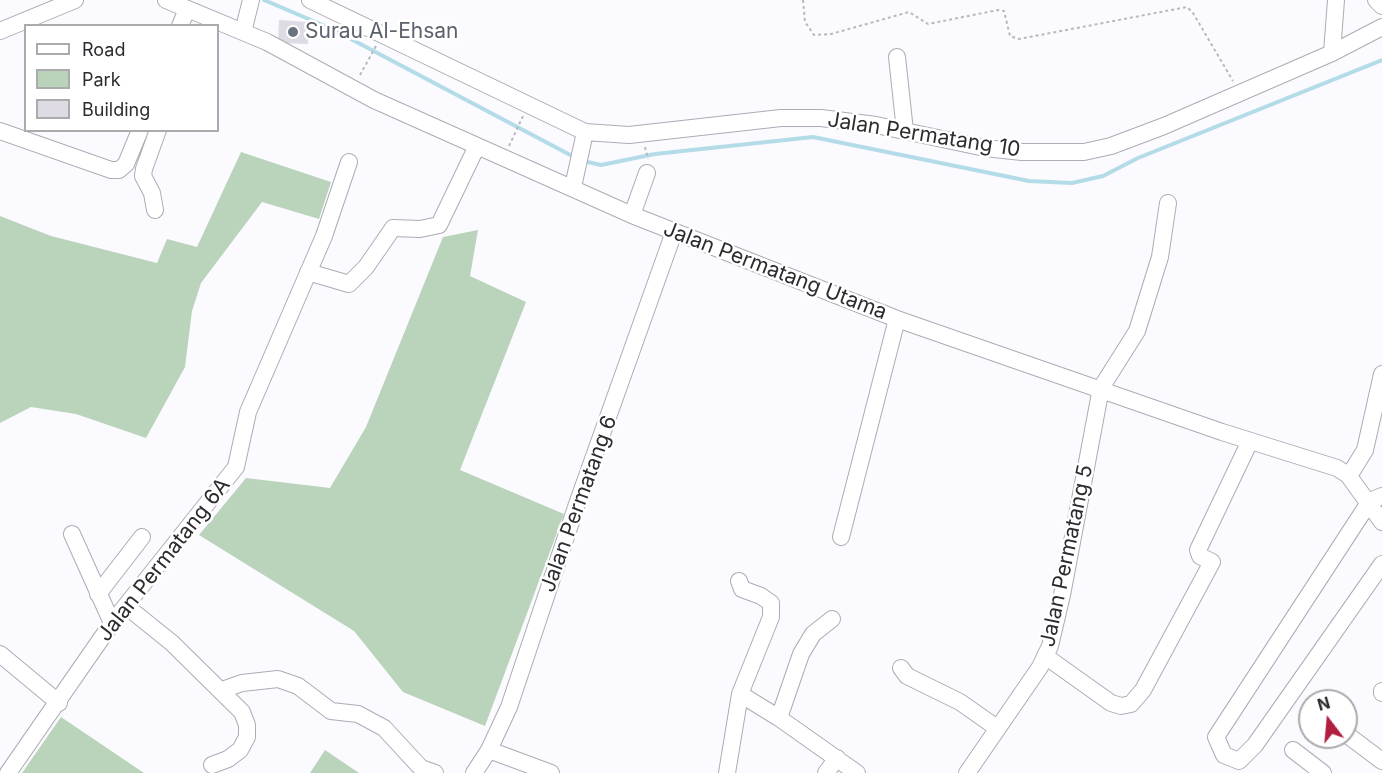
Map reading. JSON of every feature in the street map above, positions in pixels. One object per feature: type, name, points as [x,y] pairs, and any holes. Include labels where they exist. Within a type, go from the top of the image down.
[{"type":"street","points":[[0,31],[75,0]]},
{"type":"street","name":"Jalan Permatang Utama","points":[[166,0],[187,9],[202,21]]},
{"type":"street","points":[[310,0],[584,135],[575,180]]},
{"type":"street","points":[[1332,53],[1336,0]]},
{"type":"street","points":[[1376,0],[1382,6]]},
{"type":"street","points":[[243,32],[250,6]]},
{"type":"street","points":[[181,24],[187,9]]},
{"type":"street","name":"Jalan Permatang Utama","points":[[219,26],[243,32],[374,100],[477,146],[575,180],[632,215],[674,232],[897,319],[1250,441],[1337,468],[1376,499],[1382,522]]},
{"type":"street","name":"Jalan Permatang 10","points":[[584,135],[629,135],[781,118],[821,118],[905,131],[985,148],[1023,152],[1084,152],[1164,126],[1332,53],[1382,27]]},
{"type":"street","points":[[897,57],[905,131]]},
{"type":"street","points":[[0,131],[111,170],[119,170],[126,164],[139,132]]},
{"type":"street","points":[[154,210],[152,193],[143,176],[158,132]]},
{"type":"street","points":[[308,272],[349,284],[366,267],[393,228],[420,230],[439,225],[477,146]]},
{"type":"street","name":"Jalan Permatang 6A","points":[[8,773],[59,703],[112,623],[236,467],[248,412],[324,236],[349,162]]},
{"type":"street","points":[[632,215],[648,168]]},
{"type":"street","points":[[1101,388],[1137,331],[1160,257],[1168,203]]},
{"type":"street","name":"Jalan Permatang 6","points":[[474,773],[489,750],[509,707],[577,504],[674,232]]},
{"type":"street","points":[[841,537],[897,319]]},
{"type":"street","points":[[1349,476],[1362,458],[1378,404],[1382,374]]},
{"type":"street","name":"Jalan Permatang 5","points":[[967,773],[1045,656],[1062,595],[1101,388]]},
{"type":"street","points":[[1045,656],[1111,703],[1120,706],[1131,704],[1143,690],[1212,562],[1200,556],[1198,550],[1250,441]]},
{"type":"street","points":[[1376,499],[1216,737],[1224,755],[1239,761],[1255,745],[1382,564]]},
{"type":"street","points":[[72,534],[112,623]]},
{"type":"street","points":[[98,594],[142,537]]},
{"type":"street","points":[[727,773],[740,694],[771,617],[771,603],[761,596],[742,589],[739,581]]},
{"type":"street","points":[[126,606],[142,616],[222,690],[242,712],[247,725],[247,737],[240,750],[228,759],[212,765]]},
{"type":"street","points":[[779,718],[801,654],[813,634],[831,619]]},
{"type":"street","points":[[0,654],[59,703]]},
{"type":"street","points":[[901,668],[907,676],[960,702],[997,728]]},
{"type":"street","points":[[222,690],[242,683],[278,679],[298,686],[331,711],[358,714],[384,728],[421,768],[435,773]]},
{"type":"street","points":[[740,694],[779,718],[857,773]]},
{"type":"street","points":[[1358,743],[1382,761]]},
{"type":"street","points":[[489,750],[551,773]]},
{"type":"street","points":[[1293,750],[1323,773]]},
{"type":"street","points":[[826,773],[837,758]]},
{"type":"path","points":[[803,0],[805,22],[814,35],[831,34],[909,12],[928,24],[998,10],[1004,11],[1010,36],[1018,39],[1187,7],[1240,92]]},
{"type":"path","points":[[369,62],[378,42]]},
{"type":"path","points":[[510,146],[521,122]]},
{"type":"path","points":[[644,142],[648,168]]},
{"type":"green space","points":[[241,152],[331,182],[319,219],[262,202],[201,283],[192,311],[185,367],[146,438],[76,414],[31,407],[0,423],[0,216],[51,236],[157,263],[167,239],[197,247]]},
{"type":"green space","points":[[478,230],[470,276],[526,302],[460,470],[564,514],[485,726],[403,692],[354,631],[199,535],[246,478],[330,488],[366,427],[443,237]]},
{"type":"green space","points":[[61,717],[144,773],[22,773]]},
{"type":"green space","points":[[325,750],[359,773],[310,773]]},
{"type":"building","name":"Surau Al-Ehsan","points":[[279,20],[309,22],[308,44],[278,43]]},
{"type":"waterway","points":[[264,0],[332,29],[576,158]]},
{"type":"waterway","points":[[583,161],[601,165],[655,154],[813,137],[1029,181],[1072,183],[1103,176],[1138,158],[1382,60]]},
{"type":"place","name":"Surau Al-Ehsan","points":[[293,32]]}]
